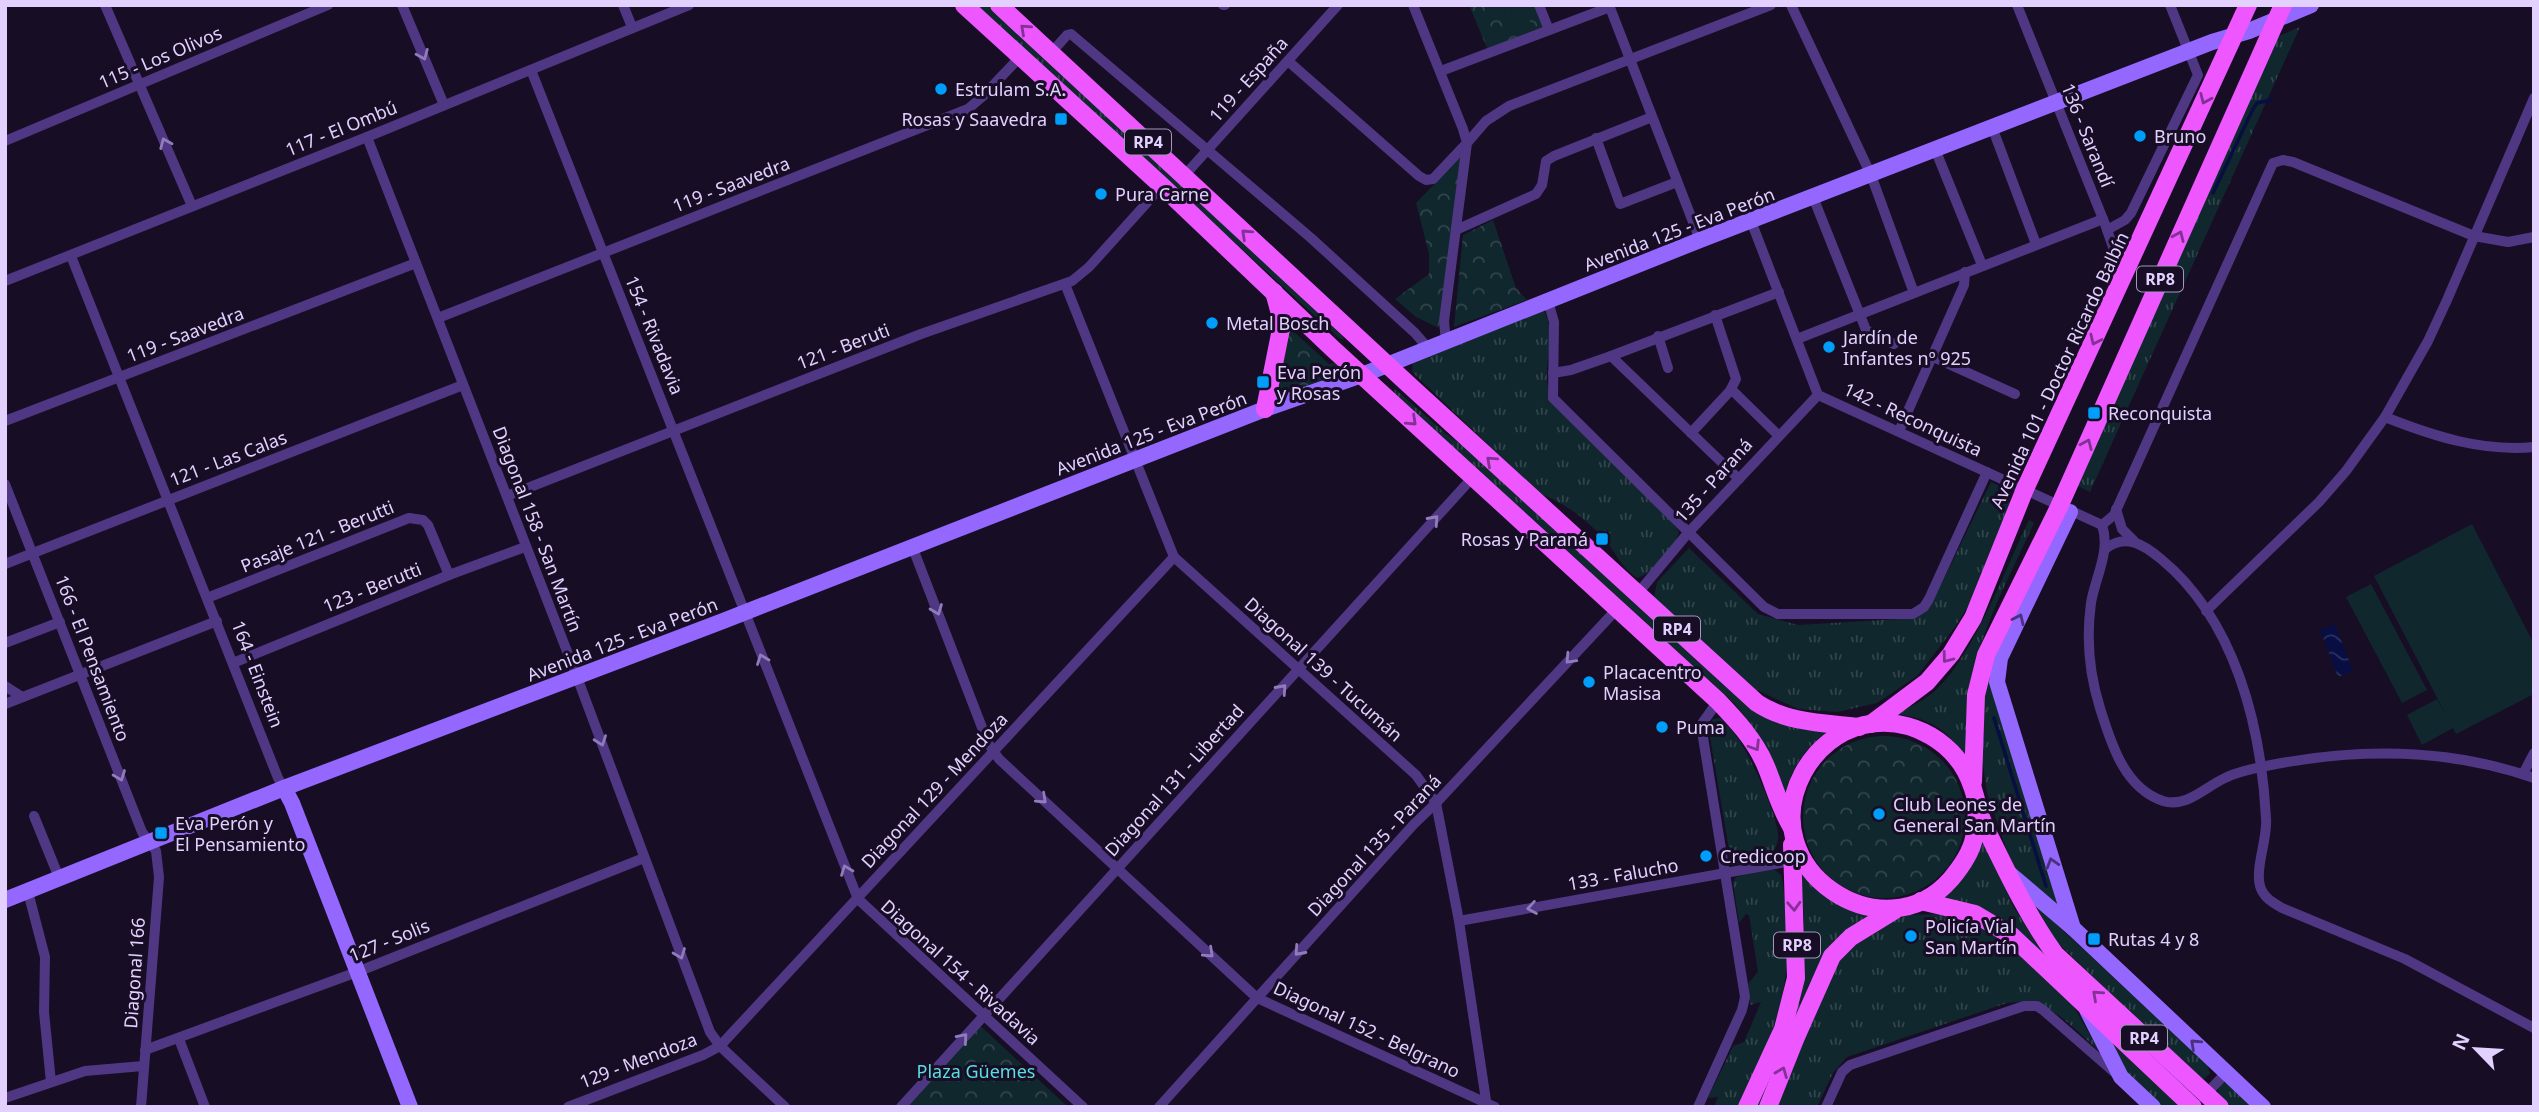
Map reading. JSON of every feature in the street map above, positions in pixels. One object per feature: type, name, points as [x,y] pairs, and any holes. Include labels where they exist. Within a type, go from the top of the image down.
[{"type":"main road","name":"RP4","points":[[964,5],[1718,701],[1758,751],[1807,867],[1825,887],[1848,901],[1874,908],[1902,907],[1921,901],[1945,886],[1963,865],[1974,839],[1977,811]]},
{"type":"main road","name":"RP4","points":[[999,5],[1744,692],[1766,709],[1800,721],[1898,724],[1923,731],[1945,745],[1962,765],[1973,789],[1977,811],[2034,924],[2062,961],[2197,1102]]},
{"type":"main road","name":"Avenida 101 - Doctor Ricardo Balbín","points":[[1865,725],[1927,682],[1964,635],[1982,600],[2025,489],[2248,5]]},
{"type":"main road","name":"RP8","points":[[1973,789],[1976,695],[1980,671],[1996,634],[2065,509],[2280,12]]},
{"type":"main road","points":[[1265,409],[1281,329],[1274,292]]},
{"type":"main road","points":[[1792,832],[1799,782],[1809,763],[1831,741],[1865,725]]},
{"type":"main road","name":"RP8","points":[[1747,1107],[1783,1029],[1796,978],[1792,832]]},
{"type":"main road","name":"RP4","points":[[1921,901],[1960,909],[2000,927],[2197,1102],[2220,1107]]},
{"type":"main road","name":"RP8","points":[[1768,1107],[1832,956],[1851,937],[1902,907]]},
{"type":"street","points":[[105,5],[192,206]]},
{"type":"street","name":"115 - Los Olivos","points":[[5,141],[328,5]]},
{"type":"street","points":[[402,5],[444,105]]},
{"type":"street","points":[[623,5],[632,27]]},
{"type":"street","name":"117 - El Ombú","points":[[5,281],[689,5]]},
{"type":"street","name":"119 - España","points":[[1184,176],[1338,5]]},
{"type":"street","points":[[1413,5],[1467,143],[1444,321],[1446,342]]},
{"type":"street","points":[[1539,5],[1549,30]]},
{"type":"street","points":[[1289,61],[1426,180],[1438,175],[1486,121],[1509,106],[1772,5]]},
{"type":"street","points":[[1791,5],[1871,175],[1914,293]]},
{"type":"street","name":"136 - Sarandí","points":[[2017,5],[2124,278]]},
{"type":"street","points":[[1797,339],[2036,244],[2125,220],[2131,213],[2195,83],[2197,70],[2170,5]]},
{"type":"street","name":"Avenida 125 - Eva Perón","points":[[5,900],[284,788],[1265,409],[1362,375],[1992,127],[2233,37],[2280,12],[2311,5]]},
{"type":"street","points":[[1441,71],[1610,6],[1700,240]]},
{"type":"street","points":[[1051,52],[1071,34],[1311,238],[1428,348]]},
{"type":"street","name":"119 - Saavedra","points":[[438,318],[968,109],[1020,57]]},
{"type":"street","name":"154 - Rivadavia","points":[[531,70],[744,612]]},
{"type":"street","points":[[2206,611],[2319,502],[2346,471],[2385,417],[2428,341],[2534,98]]},
{"type":"street","points":[[1456,230],[1536,194],[1542,185],[1546,161],[1652,117]]},
{"type":"street","points":[[1992,127],[2036,244]]},
{"type":"street","name":"Diagonal 158 - San Martín","points":[[367,137],[577,677],[710,1032],[720,1046],[785,1107]]},
{"type":"street","points":[[1596,138],[1620,204],[1677,182]]},
{"type":"street","points":[[1935,149],[1982,265]]},
{"type":"street","points":[[2534,237],[2508,242],[2474,236],[2293,162],[2283,160],[2273,163],[2116,509],[2110,520],[2102,525],[2105,549],[2092,601],[2088,632],[2092,680],[2106,726],[2129,778],[2155,797],[2179,803],[2227,777],[2261,767],[2320,756],[2393,753],[2445,757],[2528,776],[2534,753]]},
{"type":"street","name":"121 - Beruti","points":[[507,496],[921,334],[1065,284],[1089,267],[1162,186]]},
{"type":"street","points":[[1813,197],[1869,334],[1894,344]]},
{"type":"street","name":"142 - Reconquista","points":[[1751,221],[1818,395],[2102,525]]},
{"type":"street","name":"164 - Einstein","points":[[71,256],[278,778],[292,803],[410,1107]]},
{"type":"street","name":"119 - Saavedra","points":[[5,421],[416,263]]},
{"type":"street","points":[[1899,431],[1964,285],[1965,272]]},
{"type":"street","name":"Diagonal 139 - Tucumán","points":[[1065,284],[1174,557],[1416,775],[1436,803],[1459,920],[1490,1106]]},
{"type":"street","points":[[1553,373],[1571,370],[1611,356],[1779,292]]},
{"type":"street","points":[[1548,301],[1554,322],[1553,398],[1558,405],[1764,607],[1777,614],[1913,614],[1924,607],[1987,472]]},
{"type":"street","points":[[1691,433],[1730,391],[1736,379],[1715,315]]},
{"type":"street","points":[[1658,336],[1668,368]]},
{"type":"street","points":[[1611,356],[1739,479]]},
{"type":"street","points":[[1933,357],[2015,394]]},
{"type":"street","name":"121 - Las Calas","points":[[5,564],[463,385]]},
{"type":"street","points":[[1730,391],[1778,435]]},
{"type":"street","name":"135 - Paraná","points":[[1638,593],[1688,533],[1818,395]]},
{"type":"street","points":[[2385,417],[2463,443],[2507,448],[2534,447]]},
{"type":"street","name":"Diagonal 131 - Libertad","points":[[901,1107],[1473,477]]},
{"type":"street","name":"166 - El Pensamiento","points":[[5,484],[142,832],[151,843]]},
{"type":"street","points":[[2065,509],[2000,658],[1997,682],[2073,928]]},
{"type":"street","points":[[2116,509],[2122,528],[2136,543],[2169,566],[2206,611],[2222,638],[2241,682],[2261,767],[2267,822],[2259,878],[2265,896],[2281,908],[2404,959],[2534,1028]]},
{"type":"street","name":"Pasaje 121 - Berutti","points":[[207,598],[409,518],[423,520],[428,525],[449,575]]},
{"type":"street","points":[[2105,549],[2118,541],[2136,543]]},
{"type":"street","name":"123 - Berutti","points":[[233,663],[525,547]]},
{"type":"street","name":"Diagonal 152 - Belgrano","points":[[912,547],[992,751],[1257,998],[1490,1106]]},
{"type":"street","name":"Diagonal 129 - Mendoza","points":[[720,1046],[1174,557]]},
{"type":"street","name":"Diagonal 135 - Paraná","points":[[1159,1107],[1414,824],[1617,609]]},
{"type":"street","name":"Diagonal 154 - Rivadavia","points":[[744,612],[858,899],[1083,1107]]},
{"type":"street","points":[[5,704],[217,621]]},
{"type":"street","points":[[5,643],[60,622]]},
{"type":"street","points":[[5,686],[22,697]]},
{"type":"street","points":[[1698,1107],[1745,1003],[1701,725],[1718,701]]},
{"type":"street","points":[[34,816],[60,880]]},
{"type":"street","name":"Diagonal 166","points":[[141,1107],[159,877],[156,851],[151,843]]},
{"type":"street","name":"127 - Solis","points":[[145,1050],[179,1040],[357,972],[644,858]]},
{"type":"street","name":"133 - Falucho","points":[[1459,920],[1792,861]]},
{"type":"street","points":[[2005,869],[2073,928],[2263,1107]]},
{"type":"street","points":[[28,892],[45,957],[43,1002],[51,1083]]},
{"type":"street","points":[[2085,1004],[2121,1077]]},
{"type":"street","points":[[1826,1107],[1842,1072],[1850,1065],[2024,1006],[2043,1010],[2153,1107]]},
{"type":"street","points":[[179,1040],[205,1107]]},
{"type":"street","name":"129 - Mendoza","points":[[568,1107],[720,1046]]},
{"type":"street","points":[[5,1098],[85,1071],[144,1066]]},
{"type":"street","points":[[2197,1102],[2226,1073]]},
{"type":"green space","points":[[976,5],[987,5],[1307,298],[1344,340],[1339,338]]},
{"type":"green space","points":[[1469,5],[1539,5],[1549,30],[1489,53]]},
{"type":"green space","points":[[1506,5],[1524,5],[1533,30],[1519,36]]},
{"type":"green space","points":[[2300,27],[2090,492],[2076,485],[2277,37]]},
{"type":"green space","points":[[1461,157],[1439,328],[1416,317],[1395,299],[1429,274],[1429,254],[1416,203]]},
{"type":"green space","points":[[1493,220],[1516,288],[1527,300],[1454,327],[1463,235]]},
{"type":"green space","points":[[1544,311],[1550,334],[1547,382],[1555,404],[1666,513],[1679,532],[1663,559],[1637,578],[1586,521],[1539,493],[1412,372],[1413,360]]},
{"type":"green space","points":[[1290,323],[1292,330],[1329,364],[1335,363],[1339,367],[1336,375],[1278,397],[1274,396],[1286,325]]},
{"type":"green space","points":[[1394,388],[1445,433],[1472,452],[1777,720],[1800,729],[1828,731],[1799,761],[1790,779],[1787,800],[1766,749],[1734,703],[1395,394]]},
{"type":"green space","points":[[1991,482],[2008,490],[2003,499],[2012,504],[1970,603],[1917,676],[1877,703],[1837,712],[1798,709],[1755,689],[1654,598],[1657,582],[1689,548],[1758,614],[1798,625],[1917,618],[1937,593]]},
{"type":"green space","points":[[2029,520],[2034,523],[2000,595],[1973,670],[1966,723],[1967,761],[1954,742],[1939,728],[1920,719],[1897,714],[1938,688],[1965,653],[1989,608]]},
{"type":"green space","points":[[2472,524],[2534,644],[2534,694],[2456,734],[2453,728],[2422,745],[2407,715],[2437,699],[2446,715],[2374,576]]},
{"type":"green space","points":[[2371,584],[2427,690],[2402,703],[2346,597]]},
{"type":"green space","points":[[1996,658],[2059,903],[2056,906],[2012,865],[1987,793],[1981,750],[1982,690]]},
{"type":"green space","points":[[1721,718],[1739,740],[1750,760],[1770,804],[1778,831],[1778,840],[1772,852],[1765,859],[1750,863],[1731,862],[1708,725],[1713,719]]},
{"type":"green space","points":[[1884,736],[1915,742],[1929,749],[1941,760],[1952,772],[1959,786],[1965,817],[1959,848],[1952,862],[1941,874],[1929,885],[1915,892],[1884,898],[1853,892],[1839,885],[1827,874],[1816,862],[1809,848],[1803,817],[1809,786],[1816,772],[1827,760],[1839,749],[1853,742]]},
{"type":"green space","points":[[1982,837],[2014,908],[2040,945],[2188,1089],[2037,952],[1942,898],[1955,886]]},
{"type":"green space","points":[[1766,869],[1775,870],[1781,875],[1783,885],[1788,941],[1783,992],[1765,1050],[1739,1107],[1714,1107],[1718,1097],[1708,1098],[1733,1046],[1744,1042],[1761,1002],[1750,1005],[1748,984],[1758,972],[1749,915],[1746,914],[1739,923],[1733,882],[1736,877]]},
{"type":"green space","points":[[1800,869],[1822,892],[1875,915],[1828,948],[1808,986],[1760,1107],[1755,1107],[1801,984],[1804,918]]},
{"type":"green space","points":[[2027,897],[2207,1064],[2210,1073],[2204,1079],[2195,1075],[2056,941]]},
{"type":"green space","points":[[1937,914],[1972,922],[2006,942],[2073,1005],[2099,1051],[2068,1023],[2047,1009],[2022,1002],[2007,1003],[1847,1057],[1833,1073],[1817,1107],[1774,1107],[1841,951],[1893,920],[1909,915]]},
{"type":"green space","name":"Plaza Güemes","points":[[974,1020],[1068,1107],[894,1107]]},
{"type":"green space","points":[[2109,1039],[2175,1098],[2178,1107],[2164,1107],[2124,1069]]},
{"type":"green space","points":[[2221,1083],[2227,1083],[2256,1107],[2231,1107],[2219,1093],[2217,1087]]},
{"type":"water","points":[[2335,624],[2353,671],[2338,677],[2320,630]]},
{"type":"waterway","points":[[2213,193],[2253,109],[2257,103],[2271,100]]},
{"type":"waterway","points":[[1994,718],[2046,886]]},
{"type":"place","name":"Estrulam S.A.","points":[[941,89]]},
{"type":"place","name":"Rosas y Saavedra","points":[[1061,119]]},
{"type":"place","name":"Bruno","points":[[2140,136]]},
{"type":"place","name":"Pura Carne","points":[[1101,194]]},
{"type":"place","name":"Metal Bosch","points":[[1212,323]]},
{"type":"place","name":"Jardín de Infantes nº 925","points":[[1829,347]]},
{"type":"place","name":"Eva Perón y Rosas","points":[[1263,382]]},
{"type":"place","name":"Reconquista","points":[[2094,413]]},
{"type":"place","name":"Rosas y Paraná","points":[[1602,539]]},
{"type":"place","name":"Placacentro Masisa","points":[[1589,682]]},
{"type":"place","name":"Puma","points":[[1662,727]]},
{"type":"place","name":"Club Leones de General San Martín","points":[[1879,814]]},
{"type":"place","name":"Eva Perón y El Pensamiento","points":[[161,833]]},
{"type":"place","name":"Credicoop","points":[[1706,856]]},
{"type":"place","name":"Policía Vial San Martín","points":[[1911,936]]},
{"type":"place","name":"Rutas 4 y 8","points":[[2094,939]]}]
